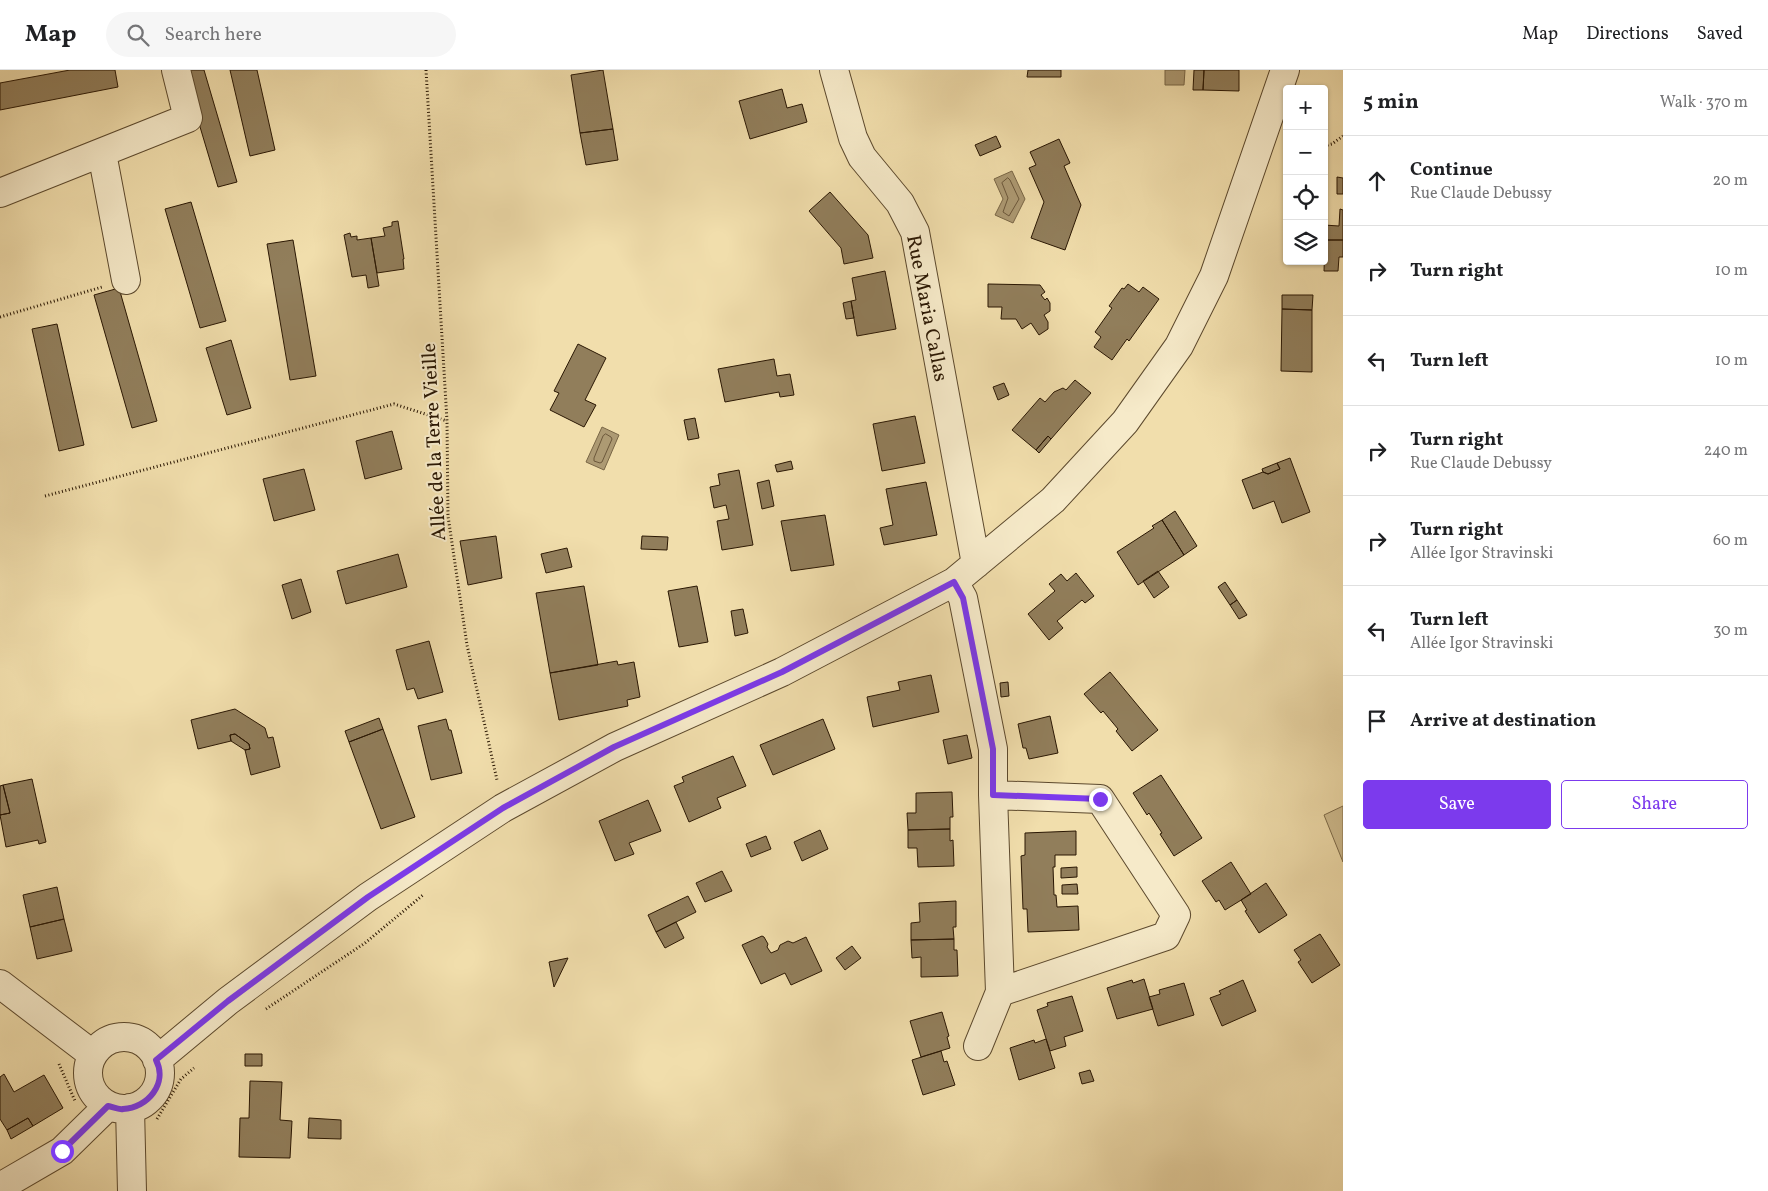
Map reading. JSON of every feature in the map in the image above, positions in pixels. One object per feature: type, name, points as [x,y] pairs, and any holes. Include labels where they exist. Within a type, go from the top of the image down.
[{"type":"street","points":[[0,193],[188,118],[176,70]]},
{"type":"street","name":"Rue Maria Callas","points":[[834,70],[853,138],[862,157],[900,203],[915,232],[976,564]]},
{"type":"street","points":[[156,1060],[228,1001],[368,897],[503,808],[614,747],[782,672],[954,582],[1053,500],[1124,422],[1179,346],[1214,276],[1285,70]]},
{"type":"street","points":[[102,153],[126,280]]},
{"type":"street","points":[[954,582],[963,598],[993,749],[1000,992],[978,1046]]},
{"type":"street","points":[[993,795],[1100,799],[1176,915],[1166,936],[1000,992]]},
{"type":"street","points":[[0,984],[92,1054]]},
{"type":"street","points":[[116,1037],[134,1038],[151,1048],[156,1060],[160,1068],[160,1078],[153,1095],[139,1106],[119,1107],[98,1099],[88,1082],[92,1054],[101,1044],[116,1037]]},
{"type":"street","points":[[0,1187],[62,1151],[88,1125],[119,1107]]},
{"type":"street","points":[[119,1107],[132,1191]]},
{"type":"path","name":"Allée de la Terre Vieille","points":[[426,70],[447,421],[448,516],[467,645],[503,808]]},
{"type":"path","points":[[1328,145],[1343,136]]},
{"type":"path","points":[[0,316],[126,280]]},
{"type":"path","points":[[45,496],[394,404],[447,421]]},
{"type":"path","points":[[56,1058],[71,1094],[88,1125]]},
{"type":"shaded area","points":[[1343,806],[1343,862],[1324,815]]},
{"type":"water","points":[[1165,70],[1185,70],[1184,85],[1165,85]]},
{"type":"water","points":[[1012,171],[1025,199],[1013,223],[995,215],[1003,199],[994,179]]},
{"type":"water","points":[[602,427],[619,435],[604,470],[586,462]]},
{"type":"building","points":[[70,70],[115,70],[118,87],[0,110],[0,83]]},
{"type":"building","points":[[183,70],[204,70],[237,182],[218,187]]},
{"type":"building","points":[[230,70],[257,70],[275,150],[250,156]]},
{"type":"building","points":[[603,70],[613,129],[580,133],[571,75]]},
{"type":"building","points":[[1028,70],[1061,70],[1061,77],[1027,77]]},
{"type":"building","points":[[1194,70],[1204,70],[1203,90],[1193,90]]},
{"type":"building","points":[[1204,70],[1239,70],[1239,91],[1203,90]]},
{"type":"building","points":[[782,89],[787,108],[802,104],[807,122],[750,139],[739,101]]},
{"type":"building","points":[[613,129],[618,160],[586,165],[580,133]]},
{"type":"building","points":[[996,136],[1001,147],[980,156],[975,145]]},
{"type":"building","points":[[1059,139],[1070,163],[1064,166],[1081,205],[1065,250],[1031,238],[1044,202],[1029,168],[1036,165],[1030,152]]},
{"type":"building","points":[[1337,177],[1343,178],[1343,194],[1337,194]]},
{"type":"building","points":[[830,192],[868,235],[873,258],[844,264],[841,248],[809,211]]},
{"type":"building","points":[[191,202],[226,321],[200,328],[165,209]]},
{"type":"building","points":[[1340,209],[1343,210],[1343,240],[1328,240],[1328,225],[1339,226]]},
{"type":"building","points":[[398,221],[404,269],[377,273],[371,238],[385,236],[383,228],[392,226],[392,222]]},
{"type":"building","points":[[350,233],[351,237],[357,236],[357,240],[371,238],[379,286],[368,288],[366,275],[352,277],[344,235]]},
{"type":"building","points":[[293,240],[316,376],[290,380],[267,244]]},
{"type":"building","points":[[1328,240],[1343,240],[1343,257],[1339,257],[1338,271],[1324,271],[1324,265],[1328,265]]},
{"type":"building","points":[[885,271],[896,329],[857,336],[851,301],[856,300],[852,278]]},
{"type":"building","points":[[988,284],[1040,285],[1045,292],[1041,295],[1045,300],[1047,298],[1050,303],[1050,311],[1044,315],[1048,322],[1048,329],[1039,335],[1031,323],[1022,329],[1016,319],[1001,319],[1002,307],[988,307]]},
{"type":"building","points":[[1128,284],[1139,292],[1143,287],[1159,299],[1129,341],[1127,339],[1112,360],[1094,347],[1101,337],[1095,332],[1112,308],[1109,306],[1122,288],[1124,289]]},
{"type":"building","points":[[119,288],[157,421],[132,428],[94,295]]},
{"type":"building","points":[[1282,295],[1313,295],[1312,310],[1282,309]]},
{"type":"building","points":[[851,301],[854,318],[846,319],[843,303]]},
{"type":"building","points":[[1282,309],[1312,310],[1312,372],[1281,371]]},
{"type":"building","points":[[57,324],[84,445],[59,451],[32,329]]},
{"type":"building","points":[[231,340],[251,408],[227,415],[206,348]]},
{"type":"building","points":[[578,344],[606,358],[585,400],[596,405],[584,427],[550,410],[559,393],[554,391]]},
{"type":"building","points":[[774,359],[777,376],[790,374],[794,395],[780,397],[779,392],[725,402],[718,369]]},
{"type":"building","points":[[1075,380],[1091,393],[1051,439],[1048,436],[1036,450],[1012,430],[1040,398],[1045,402],[1054,392],[1063,388],[1066,390]]},
{"type":"building","points":[[1004,383],[1009,395],[998,400],[993,387]]},
{"type":"building","points":[[915,416],[925,463],[882,471],[873,424]]},
{"type":"building","points":[[695,418],[699,438],[688,440],[684,420]]},
{"type":"building","points":[[392,431],[402,469],[365,479],[356,441]]},
{"type":"building","points":[[1048,436],[1051,439],[1039,453],[1036,450]]},
{"type":"building","points":[[1290,458],[1310,512],[1282,523],[1274,501],[1253,509],[1242,480],[1263,472],[1268,474],[1280,469],[1277,463]]},
{"type":"building","points":[[791,461],[793,469],[777,472],[775,465]]},
{"type":"building","points":[[1277,463],[1280,469],[1268,474],[1263,472],[1262,469]]},
{"type":"building","points":[[304,469],[315,510],[274,521],[263,479]]},
{"type":"building","points":[[739,470],[753,545],[722,550],[717,521],[729,519],[726,505],[714,508],[710,487],[720,485],[718,474]]},
{"type":"building","points":[[769,480],[774,506],[762,509],[757,483]]},
{"type":"building","points":[[926,482],[937,535],[884,545],[880,528],[893,525],[886,489]]},
{"type":"building","points":[[1175,511],[1197,546],[1184,555],[1162,520]]},
{"type":"building","points":[[825,515],[834,565],[791,571],[781,521]]},
{"type":"building","points":[[1162,520],[1184,555],[1138,585],[1117,552],[1154,528],[1152,526]]},
{"type":"building","points":[[496,536],[502,578],[468,585],[460,541]]},
{"type":"building","points":[[642,536],[668,537],[667,550],[641,549]]},
{"type":"building","points":[[567,548],[572,567],[546,573],[541,554]]},
{"type":"building","points":[[398,554],[407,587],[346,604],[337,571]]},
{"type":"building","points":[[1158,571],[1169,587],[1154,598],[1143,581]]},
{"type":"building","points":[[1076,573],[1094,596],[1085,603],[1082,600],[1057,621],[1063,628],[1049,640],[1028,614],[1055,591],[1049,584],[1061,574],[1067,581]]},
{"type":"building","points":[[301,579],[311,612],[292,619],[282,585]]},
{"type":"building","points":[[1225,582],[1237,600],[1230,605],[1218,587]]},
{"type":"building","points":[[584,586],[598,665],[550,673],[536,593]]},
{"type":"building","points":[[697,586],[708,642],[679,647],[668,591]]},
{"type":"building","points":[[1237,600],[1247,615],[1239,619],[1230,605]]},
{"type":"building","points":[[743,609],[748,633],[735,636],[731,611]]},
{"type":"building","points":[[429,641],[443,692],[418,699],[414,688],[407,690],[396,650]]},
{"type":"building","points":[[617,661],[618,665],[634,662],[640,697],[627,700],[628,706],[559,720],[550,673]]},
{"type":"building","points":[[1110,672],[1158,730],[1132,751],[1116,731],[1118,729],[1103,711],[1101,713],[1084,694]]},
{"type":"building","points":[[931,675],[939,712],[873,727],[867,697],[900,690],[898,682]]},
{"type":"building","points":[[1008,682],[1009,696],[1001,697],[1000,683]]},
{"type":"building","points":[[235,709],[265,728],[268,738],[273,737],[280,767],[251,775],[245,750],[250,749],[249,744],[235,734],[230,735],[231,741],[198,749],[191,720]]},
{"type":"building","points":[[1050,716],[1058,753],[1029,759],[1026,748],[1023,748],[1018,724]]},
{"type":"building","points":[[379,718],[383,729],[349,742],[345,731]]},
{"type":"building","points":[[446,719],[449,730],[451,730],[462,773],[431,780],[418,726]]},
{"type":"building","points":[[823,719],[835,749],[773,775],[760,745]]},
{"type":"building","points":[[383,729],[415,817],[381,829],[349,742]]},
{"type":"building","points":[[235,734],[249,744],[250,749],[245,750],[231,741],[230,735]]},
{"type":"building","points":[[967,735],[972,758],[948,764],[943,740]]},
{"type":"building","points":[[733,756],[746,786],[717,798],[721,808],[689,822],[674,786],[684,782],[682,777]]},
{"type":"building","points":[[1161,775],[1202,838],[1174,856],[1149,813],[1147,815],[1133,793]]},
{"type":"building","points":[[32,779],[46,842],[39,844],[38,840],[6,847],[0,815],[10,813],[3,785]]},
{"type":"building","points":[[3,785],[10,813],[0,815],[0,786]]},
{"type":"building","points":[[952,792],[953,817],[950,817],[950,829],[908,830],[907,813],[916,813],[916,793]]},
{"type":"building","points":[[648,800],[661,831],[629,843],[634,854],[615,861],[599,821]]},
{"type":"building","points":[[950,829],[950,841],[953,840],[954,866],[918,867],[917,848],[908,848],[908,830]]},
{"type":"building","points":[[820,830],[828,849],[802,861],[794,842]]},
{"type":"building","points":[[1076,831],[1076,855],[1055,855],[1055,867],[1053,867],[1054,895],[1056,895],[1057,907],[1078,906],[1079,930],[1028,932],[1027,909],[1023,909],[1021,856],[1025,855],[1025,833]]},
{"type":"building","points":[[766,836],[771,849],[751,857],[746,844]]},
{"type":"building","points":[[1231,862],[1251,894],[1225,910],[1219,900],[1216,902],[1202,881]]},
{"type":"building","points":[[1077,867],[1077,877],[1061,878],[1061,868]]},
{"type":"building","points":[[722,871],[732,891],[705,902],[696,883]]},
{"type":"building","points":[[1266,883],[1287,915],[1259,933],[1245,911],[1247,910],[1241,900]]},
{"type":"building","points":[[1077,884],[1078,894],[1062,894],[1062,885]]},
{"type":"building","points":[[57,887],[64,919],[30,927],[23,895]]},
{"type":"building","points":[[688,896],[696,912],[656,932],[648,915]]},
{"type":"building","points":[[956,901],[956,927],[953,927],[954,939],[911,940],[911,923],[920,922],[919,903]]},
{"type":"building","points":[[64,919],[72,951],[37,959],[30,927]]},
{"type":"building","points":[[676,922],[684,938],[665,948],[656,932]]},
{"type":"building","points":[[1320,934],[1340,965],[1312,983],[1298,962],[1301,960],[1294,950]]},
{"type":"building","points":[[762,936],[768,944],[767,947],[771,953],[778,950],[780,945],[788,941],[793,943],[806,937],[822,971],[791,985],[785,973],[761,984],[742,945]]},
{"type":"building","points":[[954,939],[954,950],[957,950],[958,976],[921,977],[921,957],[912,958],[911,940]]},
{"type":"building","points":[[852,946],[861,958],[845,970],[836,958]]},
{"type":"building","points":[[568,958],[554,987],[549,962]]},
{"type":"building","points":[[1144,979],[1153,1009],[1117,1019],[1107,988],[1132,980],[1133,983]]},
{"type":"building","points":[[1243,980],[1256,1011],[1222,1026],[1210,998],[1221,994],[1219,991]]},
{"type":"building","points":[[1184,983],[1194,1015],[1158,1026],[1149,997],[1160,994],[1159,990]]},
{"type":"building","points":[[1072,996],[1083,1031],[1064,1037],[1066,1046],[1050,1051],[1037,1010],[1048,1006],[1047,1003]]},
{"type":"building","points":[[942,1012],[949,1036],[947,1037],[950,1048],[921,1057],[910,1021]]},
{"type":"building","points":[[1046,1039],[1055,1068],[1019,1080],[1010,1048],[1034,1040],[1035,1043]]},
{"type":"building","points":[[941,1051],[944,1062],[947,1061],[955,1085],[923,1095],[912,1060]]},
{"type":"building","points":[[245,1054],[262,1054],[262,1066],[245,1066]]},
{"type":"building","points":[[1090,1070],[1094,1081],[1082,1084],[1079,1073]]},
{"type":"building","points":[[4,1074],[14,1092],[44,1075],[63,1108],[33,1126],[28,1118],[7,1130],[0,1119],[0,1077]]},
{"type":"building","points":[[250,1081],[282,1082],[280,1120],[292,1121],[290,1158],[239,1157],[240,1118],[249,1118]]},
{"type":"building","points":[[28,1118],[33,1126],[11,1139],[7,1130]]},
{"type":"building","points":[[309,1118],[341,1120],[341,1139],[308,1138]]},
{"type":"route","points":[[62,1151],[108,1106],[122,1110],[139,1106],[153,1095],[160,1078],[160,1068],[156,1060],[228,1001],[368,897],[503,808],[614,747],[782,672],[954,582],[963,598],[993,749],[993,795],[1100,799]]}]
